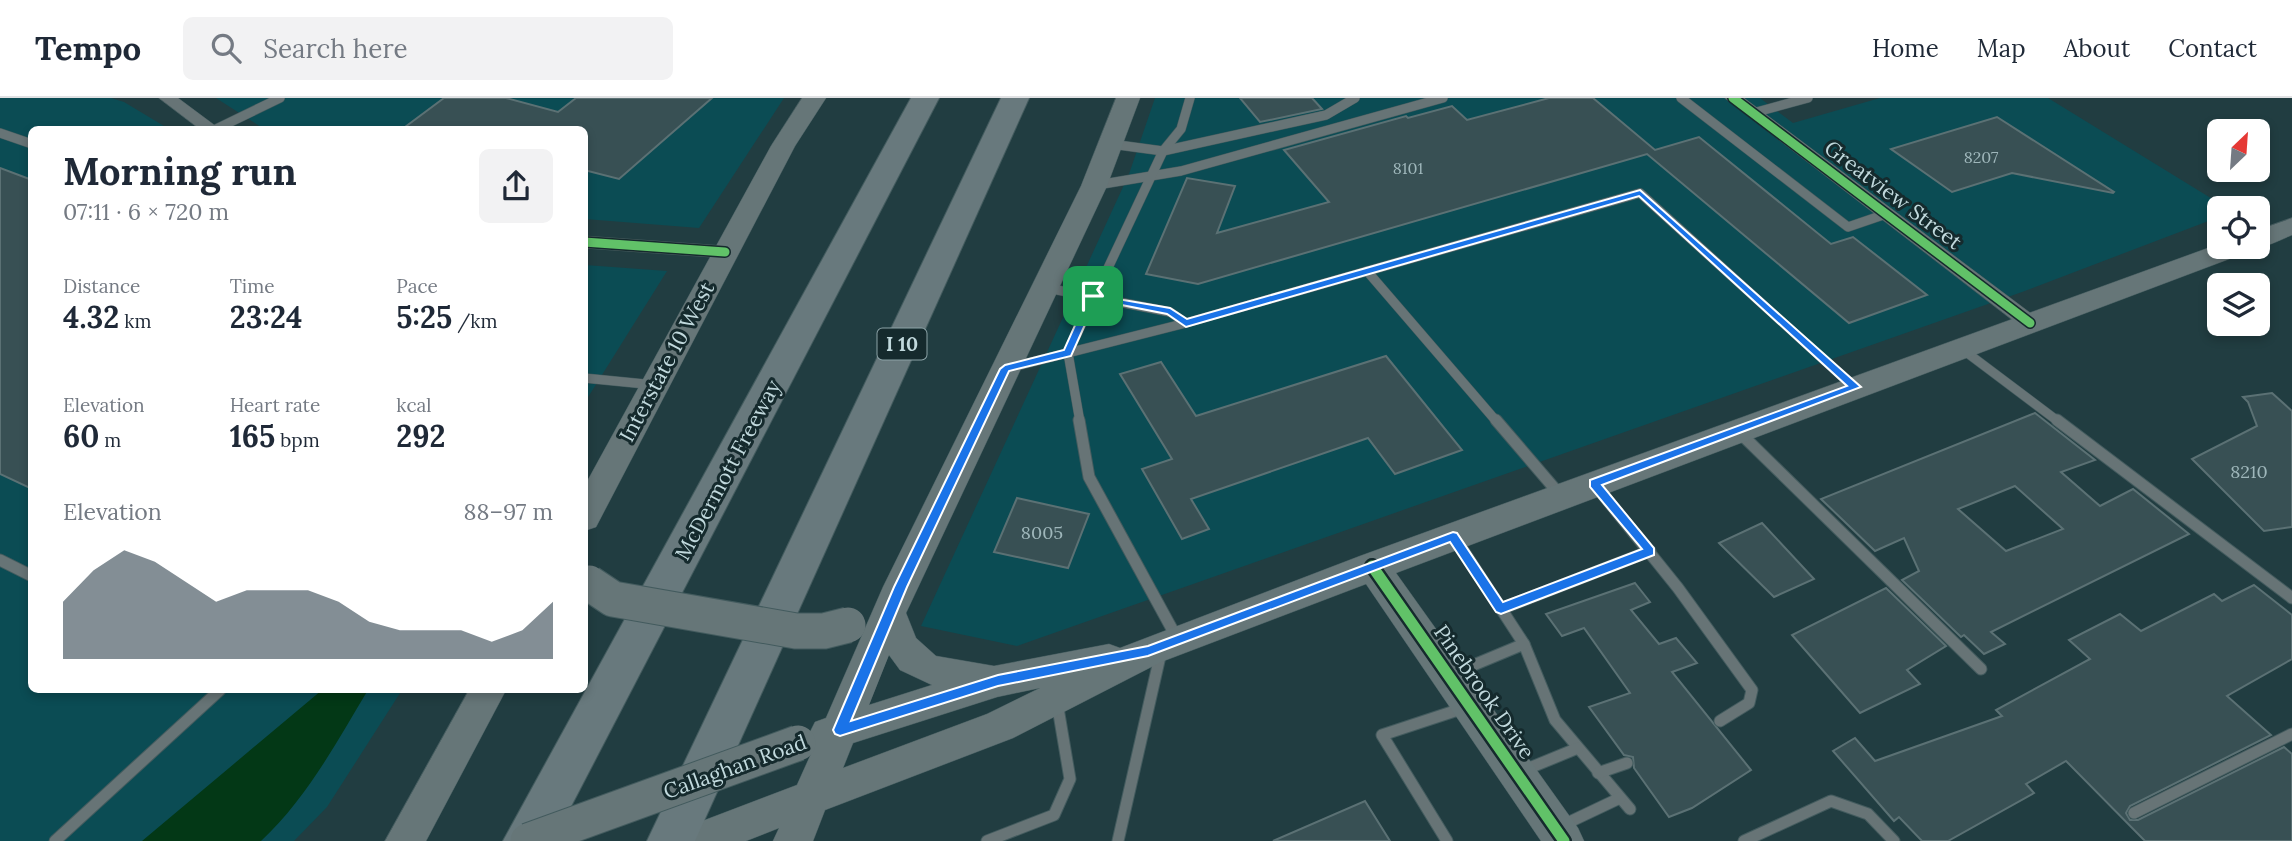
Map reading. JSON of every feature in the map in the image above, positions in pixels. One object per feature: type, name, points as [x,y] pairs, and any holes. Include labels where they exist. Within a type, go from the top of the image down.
[{"type":"highway","name":"McDermott Freeway","points":[[527,841],[925,98]]},
{"type":"highway","name":"I 10","points":[[671,841],[1015,98]]},
{"type":"main road","name":"Interstate 10 West","points":[[588,511],[783,146],[814,98]]},
{"type":"main road","points":[[698,841],[782,828],[810,800],[895,601],[1094,186],[1128,98]]},
{"type":"main road","points":[[2270,234],[2292,226]]},
{"type":"main road","name":"Callaghan Road","points":[[810,800],[1000,726],[1163,645],[2207,258]]},
{"type":"main road","name":"Pinebrook Drive","points":[[1372,566],[1559,835]]},
{"type":"main road","points":[[588,581],[613,599],[796,631],[824,631],[848,625],[895,601]]},
{"type":"main road","points":[[895,601],[898,642],[922,666],[941,674],[998,681]]},
{"type":"main road","name":"Callaghan Road","points":[[527,841],[798,743],[998,681],[1163,645]]},
{"type":"main road","points":[[405,841],[486,693]]},
{"type":"street","points":[[167,98],[207,126]]},
{"type":"street","name":"Greatview Street","points":[[1733,98],[2029,323]]},
{"type":"street","points":[[588,242],[725,253]]},
{"type":"lane","points":[[221,126],[280,98]]},
{"type":"lane","points":[[1118,841],[1163,645],[1089,477],[1068,353],[1163,151],[1181,129],[1190,98]]},
{"type":"lane","points":[[1111,144],[1163,151],[1326,115],[1355,98]]},
{"type":"lane","points":[[1094,186],[1181,171],[1443,98]]},
{"type":"lane","points":[[1681,98],[1848,227],[1886,214]]},
{"type":"lane","points":[[1777,98],[1785,104]]},
{"type":"lane","points":[[1753,113],[1808,98]]},
{"type":"lane","points":[[0,133],[28,143]]},
{"type":"lane","points":[[1005,369],[1186,323],[1640,193],[1855,387]]},
{"type":"lane","points":[[1367,271],[1561,496]]},
{"type":"lane","points":[[1044,287],[1170,312],[1186,323]]},
{"type":"lane","points":[[1962,349],[2292,597]]},
{"type":"lane","points":[[588,378],[656,385]]},
{"type":"lane","points":[[1738,431],[1980,669]]},
{"type":"lane","points":[[1594,484],[1650,551],[1752,690],[1749,703],[1720,721]]},
{"type":"lane","points":[[1453,536],[1524,643],[1555,720],[1630,809]]},
{"type":"lane","points":[[1501,608],[1650,551]]},
{"type":"lane","points":[[0,560],[28,574]]},
{"type":"lane","points":[[1448,676],[1524,643]]},
{"type":"lane","points":[[55,841],[217,693]]},
{"type":"lane","points":[[987,841],[1054,815],[1070,779],[1056,697]]},
{"type":"lane","points":[[1447,841],[1381,735],[1470,706]]},
{"type":"lane","points":[[2134,813],[2292,734]]},
{"type":"lane","points":[[1517,773],[1578,748]]},
{"type":"lane","points":[[1598,773],[1627,763]]},
{"type":"lane","points":[[1559,835],[1620,798]]},
{"type":"lane","points":[[1744,841],[1831,801],[1868,814],[1894,841]]},
{"type":"shaded area","points":[[0,98],[111,98],[124,102],[164,126],[28,126],[28,693],[400,693],[327,807],[294,841],[0,841]]},
{"type":"shaded area","points":[[216,98],[784,98],[699,228],[588,219],[588,126],[259,126]]},
{"type":"shaded area","points":[[1155,98],[1760,98],[1793,123],[1880,98],[2048,98],[2207,196],[2207,222],[2022,292],[1017,646],[921,626],[1129,174]]},
{"type":"shaded area","points":[[588,265],[667,271],[588,397]]},
{"type":"shaded area","points":[[318,693],[366,693],[307,788],[261,841],[142,841]]},
{"type":"building","points":[[444,98],[506,98],[558,112],[576,98],[712,98],[619,179],[588,171],[588,126],[406,126]]},
{"type":"building","points":[[1240,98],[1312,98],[1322,109],[1260,122]]},
{"type":"building","points":[[1549,98],[1593,98],[1655,150],[1699,137],[1831,244],[1853,237],[1927,295],[1849,323],[1647,154],[1198,284],[1146,274],[1187,178],[1235,186],[1217,233],[1329,202],[1284,150],[1452,106],[1467,120]]},
{"type":"building","points":[[1997,117],[2114,192],[2012,173],[1952,192],[1891,149]]},
{"type":"building","points":[[0,168],[28,178],[28,487],[0,474]]},
{"type":"building","points":[[1386,356],[1462,450],[1395,474],[1368,438],[1191,499],[1209,529],[1182,539],[1142,469],[1172,459],[1120,374],[1161,362],[1196,416]]},
{"type":"building","points":[[2272,393],[2292,411],[2292,527],[2264,531],[2192,459],[2257,426],[2248,402],[2243,397]]},
{"type":"building","points":[[2035,413],[2095,460],[2061,472],[2100,506],[2133,489],[2189,534],[1991,632],[2005,644],[1984,654],[1964,635],[1961,637],[1902,580],[1919,571],[1904,538],[1875,551],[1821,499]],"holes":[[[2015,486],[2063,529],[2006,551],[1958,509]]]},
{"type":"building","points":[[1017,498],[1089,514],[1068,568],[994,552]]},
{"type":"building","points":[[1762,523],[1814,579],[1774,597],[1719,543]]},
{"type":"building","points":[[1635,583],[1650,602],[1631,610],[1659,644],[1676,638],[1697,663],[1672,672],[1751,770],[1692,808],[1669,817],[1634,768],[1633,757],[1624,755],[1589,707],[1630,693],[1584,628],[1562,636],[1546,614]]},
{"type":"building","points":[[2254,585],[2292,615],[2292,659],[2227,696],[2271,735],[2130,806],[2126,813],[2130,820],[2138,820],[2284,747],[2292,754],[2292,841],[2145,841],[2066,761],[2026,784],[2034,793],[1948,841],[1922,841],[1899,817],[1894,821],[1833,751],[1855,738],[1875,761],[2002,716],[1996,710],[2090,659],[2069,640],[2120,614],[2141,631],[2214,594],[2222,601]]},
{"type":"building","points":[[1886,588],[1946,646],[1907,670],[1920,684],[1860,713],[1792,635]]},
{"type":"building","points":[[1365,801],[1390,841],[1273,841]]},
{"type":"cycle path","points":[[1733,98],[2030,323]]},
{"type":"cycle path","points":[[588,242],[725,252]]},
{"type":"cycle path","points":[[1372,566],[1564,841]]},
{"type":"route","points":[[1640,193],[1855,387],[1594,484],[1650,551],[1501,608],[1453,536],[1148,651],[998,681],[840,730],[900,587],[1005,369],[1068,353],[1093,296],[1170,312],[1186,323],[1640,193]]}]
